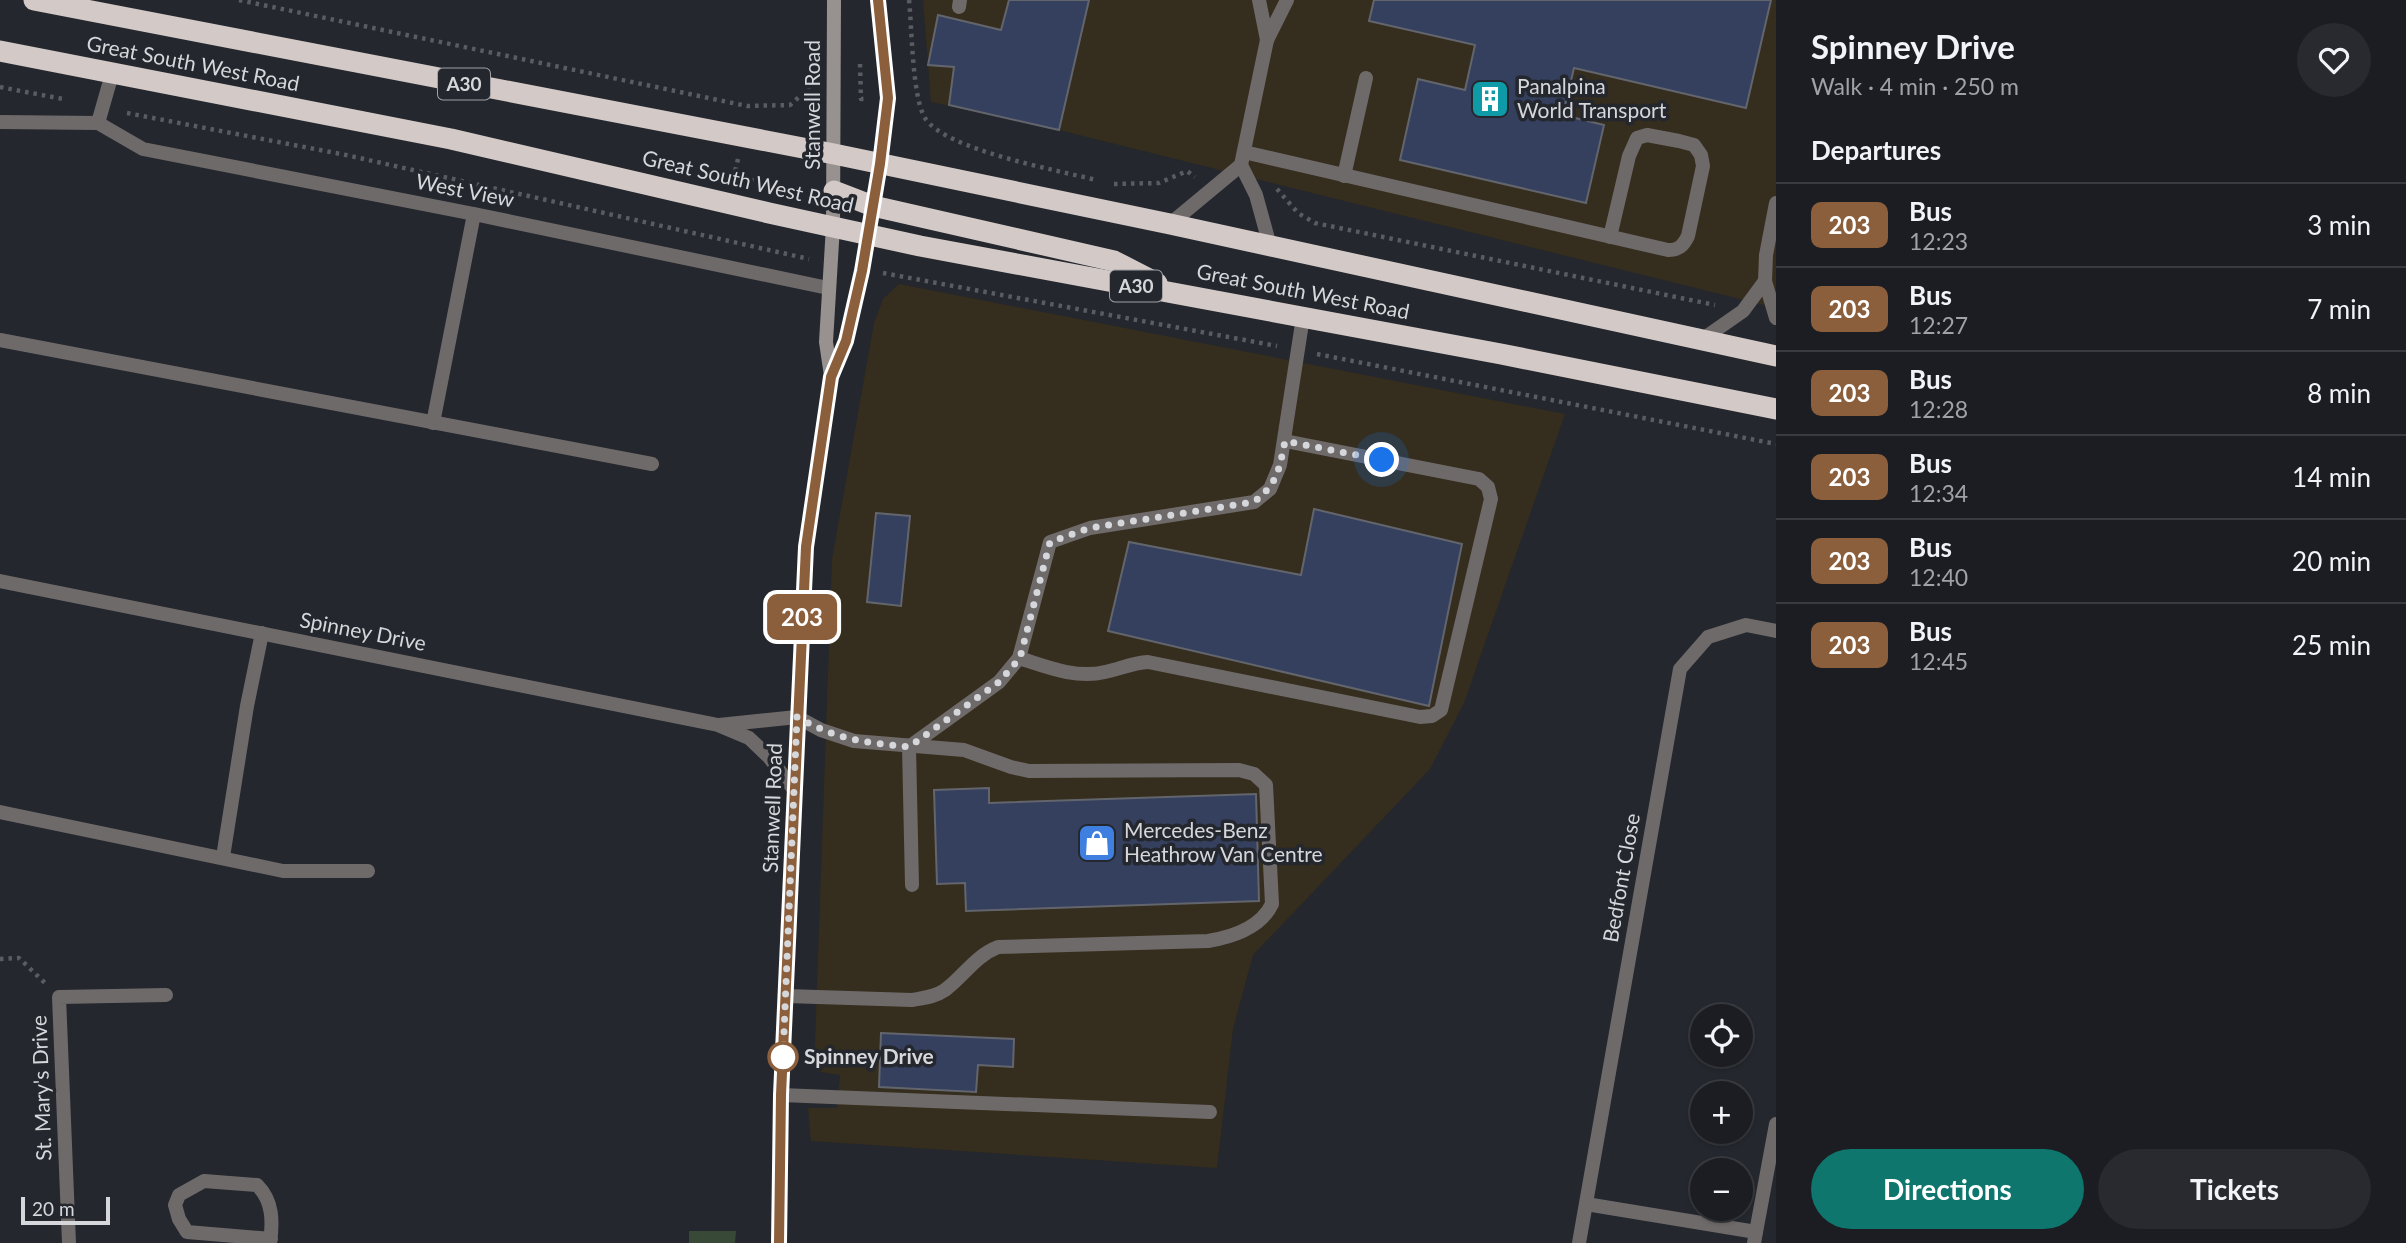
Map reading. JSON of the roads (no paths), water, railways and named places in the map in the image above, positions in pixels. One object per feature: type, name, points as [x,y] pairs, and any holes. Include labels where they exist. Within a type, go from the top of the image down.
[{"type":"highway","name":"Great South West Road","points":[[34,0],[834,154],[1776,356]]},
{"type":"highway","name":"Great South West Road","points":[[0,51],[451,139],[756,210],[934,248],[1776,409]]},
{"type":"highway","points":[[834,191],[873,205],[1114,261],[1178,294]]},
{"type":"street","name":"Stanwell Road","points":[[831,377],[826,342],[834,191],[834,0]]},
{"type":"street","name":"Stanwell Road","points":[[779,1243],[781,1095],[806,547],[831,377],[846,341],[862,271],[880,164],[888,98],[878,0]]},
{"type":"street","points":[[1259,0],[1267,40]]},
{"type":"street","points":[[1270,246],[1256,195],[1242,158],[1267,40],[1287,0]]},
{"type":"street","points":[[98,123],[112,74]]},
{"type":"street","points":[[1344,176],[1366,78]]},
{"type":"street","name":"West View","points":[[0,122],[98,123],[143,149],[474,214],[828,288]]},
{"type":"street","points":[[1242,158],[1344,176],[1610,237],[1668,250],[1677,250],[1688,236],[1703,166],[1701,155],[1694,145],[1647,135],[1637,138],[1629,156],[1610,237]]},
{"type":"street","points":[[1170,224],[1242,158]]},
{"type":"street","points":[[1699,341],[1743,311],[1765,281],[1771,256],[1776,203]]},
{"type":"street","points":[[433,423],[474,214]]},
{"type":"street","points":[[1765,281],[1776,318]]},
{"type":"street","points":[[909,747],[999,682],[1020,658],[1050,542],[1090,528],[1254,502],[1270,489],[1280,465],[1285,441],[1303,317]]},
{"type":"street","points":[[0,340],[652,464]]},
{"type":"street","points":[[1020,658],[1059,671],[1078,674],[1104,673],[1133,663],[1148,662],[1420,717],[1437,714],[1441,709],[1491,499],[1488,487],[1479,479],[1285,441]]},
{"type":"street","name":"Spinney Drive","points":[[0,582],[718,725],[749,738],[769,757],[795,791]]},
{"type":"street","name":"Bedfont Close","points":[[1578,1243],[1680,669],[1708,637],[1746,625],[1776,631]]},
{"type":"street","points":[[223,857],[247,706],[262,633]]},
{"type":"street","points":[[786,996],[912,1000],[930,997],[944,990],[984,952],[998,947],[1223,939],[1264,917],[1272,904],[1266,785],[1254,774],[1240,771],[1029,771],[964,750],[854,741],[821,730],[797,717]]},
{"type":"street","name":"Spinney Drive","points":[[718,725],[797,717]]},
{"type":"street","points":[[909,747],[912,884]]},
{"type":"street","points":[[0,812],[283,871],[368,871]]},
{"type":"street","name":"St. Mary's Drive","points":[[69,1243],[59,997],[166,995]]},
{"type":"street","points":[[781,1095],[1210,1112]]},
{"type":"street","points":[[1586,1204],[1755,1237],[1776,1125]]},
{"type":"street","points":[[204,1181],[257,1185],[266,1194],[271,1208],[270,1241],[187,1232],[175,1205],[179,1195],[204,1181]]},
{"type":"place","name":"Panalpina World Transport","points":[[1490,99]]},
{"type":"place","name":"Mercedes-Benz Heathrow Van Centre","points":[[1097,843]]},
{"type":"place","name":"Spinney Drive","points":[[783,1057]]}]
